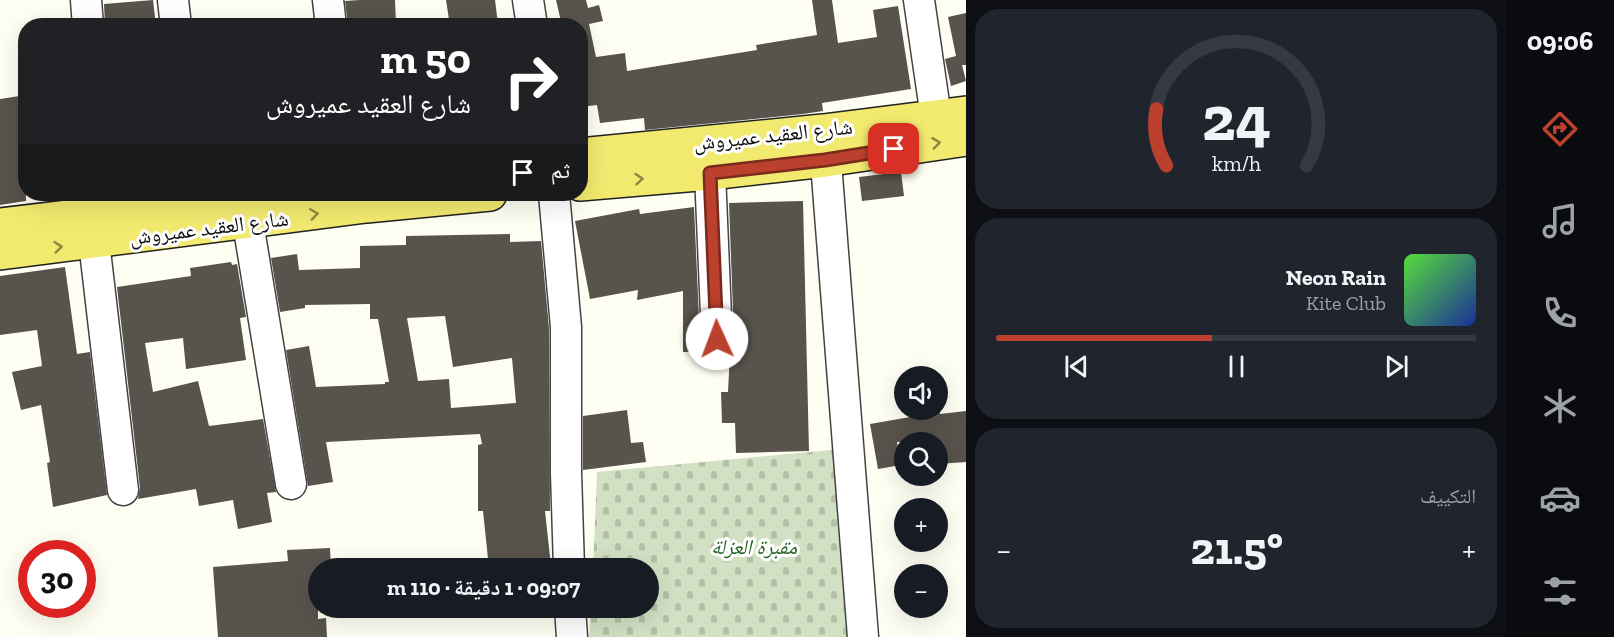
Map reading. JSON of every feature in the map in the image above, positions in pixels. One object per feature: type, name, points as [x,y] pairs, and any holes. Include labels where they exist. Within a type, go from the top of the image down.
[{"type":"main road","name":"شارع العقيد عميروش","points":[[588,183],[710,173],[951,115]]},
{"type":"main road","name":"شارع العقيد عميروش","points":[[588,155],[966,139]]},
{"type":"main road","name":"شارع العقيد عميروش","points":[[0,225],[107,202],[125,201]]},
{"type":"main road","name":"شارع العقيد عميروش","points":[[0,253],[418,201]]},
{"type":"street","points":[[86,0],[87,18]]},
{"type":"street","points":[[172,0],[175,18]]},
{"type":"street","points":[[328,0],[330,18]]},
{"type":"street","points":[[528,0],[531,18]]},
{"type":"street","points":[[919,0],[951,115]]},
{"type":"street","points":[[824,145],[863,637]]},
{"type":"street","points":[[710,173],[717,339]]},
{"type":"street","points":[[555,201],[567,327],[566,473],[569,558]]},
{"type":"street","points":[[248,223],[291,484]]},
{"type":"street","points":[[94,242],[123,490]]},
{"type":"street","points":[[571,618],[572,637]]},
{"type":"green space","name":"مقبرة العزلة","points":[[842,449],[847,637],[589,637],[590,618],[659,618],[659,558],[593,558],[597,472]]},
{"type":"building","points":[[153,0],[155,18],[105,18],[104,4]]},
{"type":"building","points":[[395,0],[396,18],[347,18],[345,1]]},
{"type":"building","points":[[446,0],[495,0],[497,18],[449,18]]},
{"type":"building","points":[[556,0],[586,0],[588,8],[599,5],[603,21],[589,24],[596,57],[625,53],[627,71],[757,50],[756,45],[817,35],[812,0],[832,0],[838,43],[877,37],[873,10],[898,6],[911,89],[822,103],[823,111],[803,114],[645,130],[644,118],[600,123],[597,105],[588,106],[588,18],[560,18]]},
{"type":"building","points":[[966,13],[966,65],[962,65],[966,81],[951,86],[945,59],[956,56],[948,17]]},
{"type":"building","points":[[18,96],[18,201],[26,201],[0,205],[0,99]]},
{"type":"building","points":[[901,172],[904,196],[862,201],[859,177]]},
{"type":"building","points":[[803,201],[809,451],[736,453],[735,423],[722,423],[721,392],[728,392],[730,352],[727,352],[734,338],[729,203]]},
{"type":"building","points":[[694,207],[700,340],[702,348],[707,352],[683,352],[683,291],[637,300],[638,290],[590,299],[575,221],[639,209],[640,214]]},
{"type":"building","points":[[510,234],[510,242],[541,241],[549,328],[550,511],[545,511],[550,558],[488,558],[483,511],[478,511],[478,445],[482,444],[480,434],[326,442],[333,482],[308,486],[286,350],[309,346],[316,387],[389,382],[378,319],[370,319],[370,304],[305,305],[305,308],[280,312],[271,258],[297,254],[299,270],[360,268],[360,246],[406,245],[406,236]],"holes":[[[445,316],[453,367],[512,358],[516,403],[451,408],[449,379],[418,381],[407,318]]]},
{"type":"building","points":[[231,262],[232,265],[237,264],[246,317],[240,318],[246,360],[186,369],[183,338],[145,343],[153,392],[198,381],[209,426],[263,419],[276,492],[267,493],[272,522],[238,529],[233,500],[199,506],[196,489],[138,499],[140,488],[117,287],[191,276],[190,268]]},
{"type":"building","points":[[65,267],[77,354],[90,352],[107,495],[53,507],[47,463],[50,462],[41,405],[21,410],[12,372],[42,366],[37,330],[0,335],[0,276]]},
{"type":"building","points":[[627,410],[631,443],[643,442],[646,462],[583,470],[583,416]]},
{"type":"building","points":[[966,411],[966,462],[948,463],[948,432],[894,432],[894,466],[878,469],[870,424],[894,420],[948,420],[948,413]]},
{"type":"building","points":[[330,548],[330,558],[308,558],[308,618],[326,618],[327,637],[218,637],[213,567],[288,561],[287,550]]},
{"type":"route","points":[[717,339],[710,173],[825,160],[894,149]]}]
